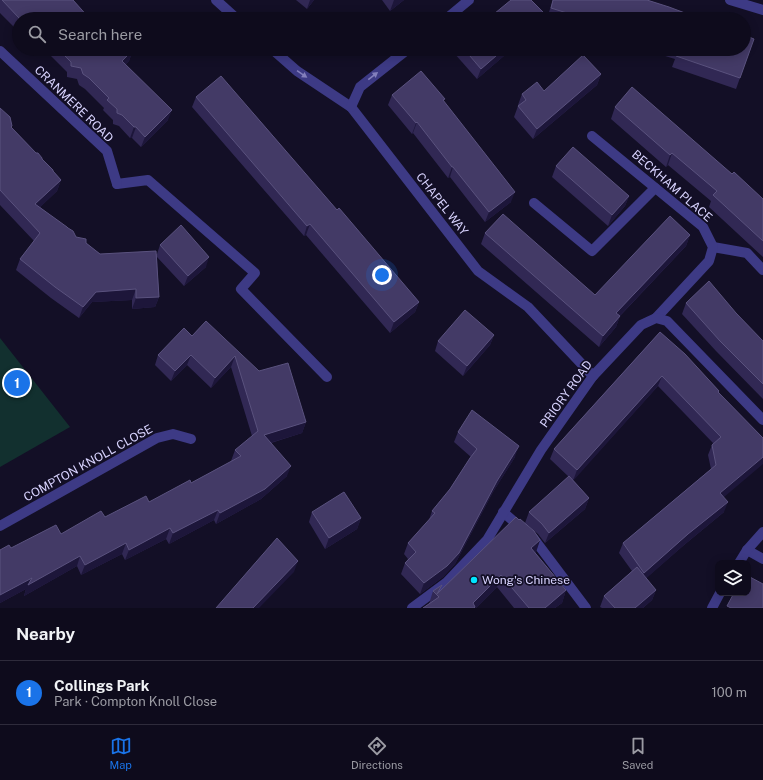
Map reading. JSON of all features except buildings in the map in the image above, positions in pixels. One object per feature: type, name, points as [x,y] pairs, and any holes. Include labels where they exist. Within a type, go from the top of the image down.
[{"type":"street","points":[[216,0],[229,12]]},
{"type":"street","points":[[454,12],[469,0]]},
{"type":"street","points":[[730,0],[763,10]]},
{"type":"street","name":"CRANMERE ROAD","points":[[0,51],[107,151],[117,184],[148,180],[255,273],[241,289],[328,377]]},
{"type":"street","name":"CHAPEL WAY","points":[[280,56],[296,71],[351,107],[437,219],[480,272],[528,307],[593,376]]},
{"type":"street","points":[[351,107],[360,87],[399,56]]},
{"type":"street","name":"BECKHAM PLACE","points":[[592,136],[703,227],[713,247]]},
{"type":"street","points":[[534,203],[592,251],[656,188]]},
{"type":"street","points":[[763,270],[747,253],[713,247],[709,261],[656,318],[667,321],[763,420]]},
{"type":"street","name":"PRIORY ROAD","points":[[412,608],[447,582],[487,540],[541,450],[593,376],[641,324],[656,318]]},
{"type":"street","name":"COMPTON KNOLL CLOSE","points":[[0,526],[158,438],[173,434],[191,439]]},
{"type":"street","points":[[503,512],[534,539],[586,608]]},
{"type":"street","points":[[741,560],[747,550],[763,532]]},
{"type":"street","points":[[747,550],[763,559]]},
{"type":"street","points":[[712,608],[718,596]]},
{"type":"green space","points":[[0,338],[70,427],[0,467]]},
{"type":"place","name":"Collings Park","points":[[17,383]]},
{"type":"place","name":"Wong's Chinese","points":[[474,580]]}]
